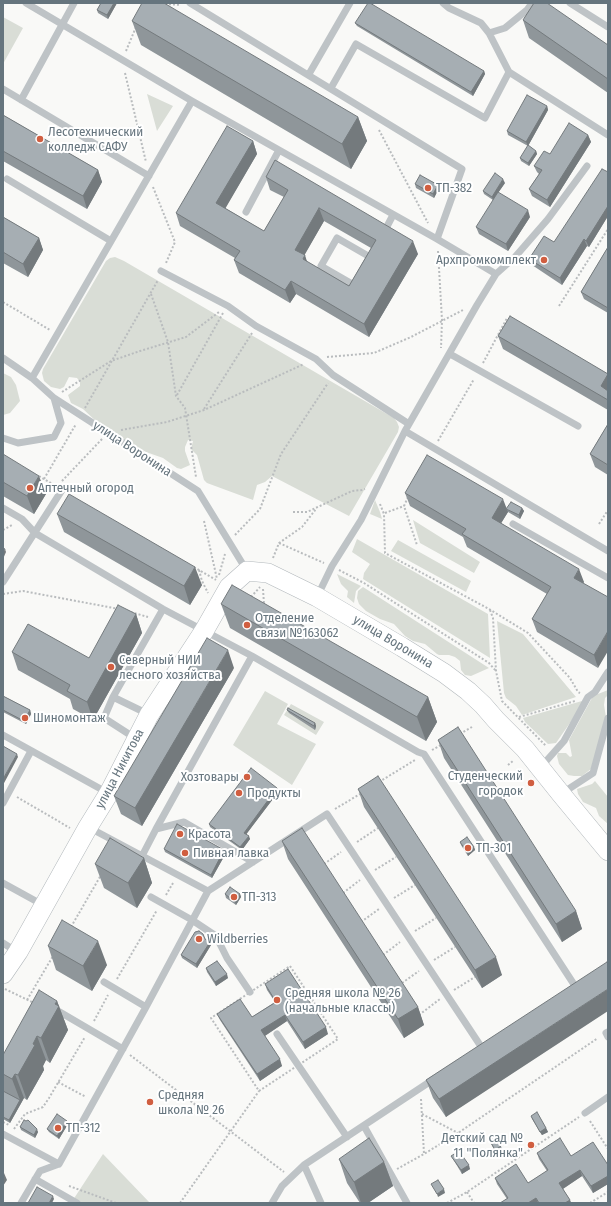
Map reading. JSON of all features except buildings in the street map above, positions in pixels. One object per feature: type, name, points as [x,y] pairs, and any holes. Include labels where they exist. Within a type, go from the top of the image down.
[{"type":"street","name":"улица Воронина","points":[[247,571],[268,573],[317,597],[444,673],[468,691],[525,748],[608,851]]},
{"type":"street","name":"улица Никитова","points":[[4,982],[10,948],[44,905],[80,828],[109,794],[150,715],[204,631],[229,587],[247,571]]},
{"type":"lane","points":[[26,3],[192,101],[437,239],[496,274]]},
{"type":"lane","points":[[21,100],[74,3]]},
{"type":"lane","points":[[309,74],[350,3]]},
{"type":"lane","points":[[442,3],[450,5],[481,23],[489,33],[509,72],[608,135]]},
{"type":"lane","points":[[489,33],[505,28],[527,10],[532,3]]},
{"type":"lane","points":[[570,3],[608,27]]},
{"type":"lane","points":[[192,4],[309,74],[462,169],[437,239]]},
{"type":"lane","points":[[331,88],[356,44],[485,118],[509,72]]},
{"type":"lane","points":[[3,89],[149,176]]},
{"type":"lane","points":[[32,378],[192,101]]},
{"type":"lane","points":[[246,212],[279,150]]},
{"type":"lane","points":[[317,597],[332,566],[361,520],[405,431],[496,274],[515,257],[548,219],[588,166]]},
{"type":"lane","points":[[7,179],[111,241]]},
{"type":"lane","points":[[383,234],[393,215]]},
{"type":"lane","points":[[360,274],[354,285],[321,266],[336,238],[368,260],[374,250]]},
{"type":"lane","points":[[161,272],[228,306],[256,326],[316,359],[333,375],[409,424]]},
{"type":"lane","points":[[450,354],[578,426]]},
{"type":"lane","name":"улица Воронина","points":[[3,358],[32,378],[54,398],[198,492],[247,571]]},
{"type":"lane","points":[[3,438],[18,443],[54,437],[61,423],[54,398]]},
{"type":"lane","points":[[405,431],[608,551]]},
{"type":"lane","points":[[3,582],[62,490]]},
{"type":"lane","points":[[3,508],[22,519],[35,533],[163,609],[252,656],[418,752],[424,754],[575,986]]},
{"type":"lane","points":[[513,524],[608,578]]},
{"type":"lane","points":[[137,739],[104,718],[113,697],[163,609]]},
{"type":"lane","points":[[142,856],[252,656]]},
{"type":"lane","points":[[540,768],[564,741],[588,697],[594,692],[608,672]]},
{"type":"lane","points":[[113,697],[150,715]]},
{"type":"lane","points":[[561,794],[593,773],[608,718]]},
{"type":"lane","points":[[3,735],[109,794]]},
{"type":"lane","points":[[3,803],[31,751]]},
{"type":"lane","points":[[21,1203],[40,1170],[59,1164],[208,891],[327,814],[482,1048]]},
{"type":"lane","points":[[156,829],[184,822],[253,862]]},
{"type":"lane","points":[[80,828],[142,856],[208,891]]},
{"type":"lane","points":[[3,883],[44,905]]},
{"type":"lane","points":[[151,897],[192,920],[216,936],[227,958],[250,992]]},
{"type":"lane","points":[[104,982],[146,1007]]},
{"type":"lane","points":[[46,1009],[48,1004],[122,1049]]},
{"type":"lane","points":[[277,1034],[347,1137]]},
{"type":"lane","points":[[272,1203],[282,1186],[304,1165],[440,1075]]},
{"type":"lane","points":[[585,1113],[608,1097]]},
{"type":"lane","points":[[364,1126],[407,1203]]},
{"type":"lane","points":[[6,1136],[59,1164]]},
{"type":"lane","points":[[304,1165],[321,1203]]},
{"type":"lane","points":[[35,1178],[77,1203]]},
{"type":"path","points":[[164,4],[192,4]]},
{"type":"path","points":[[44,479],[151,294],[175,242],[149,176],[122,60],[137,23]]},
{"type":"path","points":[[559,306],[608,229]]},
{"type":"path","points":[[151,294],[168,342],[176,396],[228,306]]},
{"type":"path","points":[[3,302],[57,334]]},
{"type":"path","points":[[256,326],[204,410],[316,359],[374,353],[411,337],[458,312],[477,305]]},
{"type":"path","points":[[54,398],[111,361],[186,337],[228,306]]},
{"type":"path","points":[[217,581],[229,542],[260,509],[281,454],[333,375]]},
{"type":"path","points":[[434,448],[451,418]]},
{"type":"path","points":[[37,475],[62,490]]},
{"type":"path","points":[[293,512],[307,512],[352,491]]},
{"type":"path","points":[[410,491],[404,506],[417,545]]},
{"type":"path","points":[[380,503],[384,514],[386,553],[489,609],[528,633],[570,678],[578,692],[588,697]]},
{"type":"path","points":[[384,514],[404,506]]},
{"type":"path","points":[[272,562],[279,543],[302,527],[317,508]]},
{"type":"path","points":[[599,524],[608,510]]},
{"type":"path","points":[[279,543],[328,564]]},
{"type":"path","points":[[193,566],[220,582]]},
{"type":"path","points":[[200,570],[202,581],[209,595]]},
{"type":"path","points":[[338,570],[364,583],[476,654],[489,663],[496,671]]},
{"type":"path","points":[[250,598],[263,584],[264,606]]},
{"type":"path","points":[[3,594],[23,591],[126,610],[157,619]]},
{"type":"path","points":[[489,609],[493,618],[496,671],[502,701],[553,753]]},
{"type":"path","points":[[519,717],[588,697]]},
{"type":"path","points":[[458,735],[472,727]]},
{"type":"path","points":[[379,782],[424,754],[445,743]]},
{"type":"path","points":[[327,814],[366,790]]},
{"type":"path","points":[[8,793],[80,828]]},
{"type":"path","points":[[67,933],[103,872]]},
{"type":"path","points":[[6,1136],[25,1114],[43,1106],[49,1098],[178,875]]},
{"type":"path","points":[[27,1000],[55,953]]},
{"type":"path","points":[[4,982],[27,1000],[46,1009]]},
{"type":"path","points":[[390,1173],[458,1133],[607,1034]]},
{"type":"path","points":[[122,1049],[291,1178]]},
{"type":"path","points":[[58,1082],[94,1101]]},
{"type":"path","points":[[420,1089],[424,1154]]},
{"type":"path","points":[[180,1203],[259,1091]]},
{"type":"path","points":[[447,1203],[467,1192],[585,1113],[608,1149]]},
{"type":"path","points":[[422,1114],[458,1133]]},
{"type":"path","points":[[66,1185],[116,1203]]},
{"type":"path","points":[[467,1192],[474,1203]]},
{"type":"path","points":[[590,1203],[608,1192]]},
{"type":"shaded area","points":[[3,17],[23,28],[3,64]]},
{"type":"shaded area","points":[[147,94],[173,106],[157,131]]},
{"type":"shaded area","points":[[115,257],[394,418],[399,427],[398,432],[349,516],[272,476],[265,482],[257,485],[253,500],[207,483],[204,480],[197,455],[191,449],[193,441],[188,440],[185,447],[190,465],[181,469],[177,468],[163,458],[146,452],[124,440],[99,424],[83,409],[71,403],[68,395],[80,386],[80,382],[77,378],[69,377],[64,387],[60,389],[51,387],[44,381],[42,373],[43,369],[106,261]]},
{"type":"shaded area","points":[[3,373],[11,377],[16,385],[20,401],[10,413],[3,415]]},
{"type":"shaded area","points":[[375,500],[380,512],[382,519],[370,514]]},
{"type":"shaded area","points":[[413,520],[480,562],[474,573],[420,543]]},
{"type":"shaded area","points":[[357,539],[488,614],[490,658],[363,579],[364,573],[370,564],[352,552]]},
{"type":"shaded area","points":[[398,540],[471,581],[466,592],[391,551]]},
{"type":"shaded area","points":[[337,574],[361,586],[356,591],[354,603],[347,597],[348,591],[341,584]]},
{"type":"shaded area","points":[[363,587],[489,668],[471,676],[465,675],[461,670],[460,661],[455,657],[437,654],[425,644],[413,641],[405,636],[394,624],[380,619],[366,611],[359,604],[357,598],[358,591]]},
{"type":"shaded area","points":[[497,621],[523,634],[576,697],[522,715],[516,706],[506,698],[504,693]]},
{"type":"shaded area","points":[[608,690],[608,695],[605,698],[604,705],[606,717],[591,769],[582,776],[568,775],[559,764],[557,756],[558,753],[566,753],[570,757],[572,756],[569,740],[593,696]]},
{"type":"shaded area","points":[[265,691],[288,704],[277,724],[316,744],[292,785],[233,745]]},
{"type":"shaded area","points":[[582,701],[581,707],[556,743],[548,744],[525,722],[523,718]]},
{"type":"shaded area","points":[[291,704],[324,722],[316,735],[284,715]]},
{"type":"shaded area","points":[[595,781],[608,797],[608,824],[599,816],[596,808],[583,802],[578,794],[577,789],[592,784]]},
{"type":"shaded area","points":[[103,1154],[150,1203],[71,1203]]},
{"type":"place","name":"Лесотехнический колледж САФУ","points":[[40,139]]},
{"type":"place","name":"ТП-382","points":[[428,188]]},
{"type":"place","name":"Архпромкомплект","points":[[544,260]]},
{"type":"place","name":"Аптечный огород","points":[[30,488]]},
{"type":"place","name":"Отделение связи №163062","points":[[247,625]]},
{"type":"place","name":"Северный НИИ лесного хозяйства","points":[[111,667]]},
{"type":"place","name":"Шиномонтаж","points":[[25,718]]},
{"type":"place","name":"Хозтовары","points":[[247,777]]},
{"type":"place","name":"Студенческий городок","points":[[531,783]]},
{"type":"place","name":"Продукты","points":[[239,793]]},
{"type":"place","name":"Красота","points":[[180,834]]},
{"type":"place","name":"ТП-301","points":[[468,848]]},
{"type":"place","name":"Пивная лавка","points":[[185,853]]},
{"type":"place","name":"ТП-313","points":[[234,897]]},
{"type":"place","name":"Wildberries","points":[[199,939]]},
{"type":"place","name":"Средняя школа № 26 (начальные классы)","points":[[277,1000]]},
{"type":"place","name":"Средняя школа № 26","points":[[150,1102]]},
{"type":"place","name":"ТП-312","points":[[58,1128]]},
{"type":"place","name":"Детский сад № 11 \"Полянка\"","points":[[531,1145]]}]
